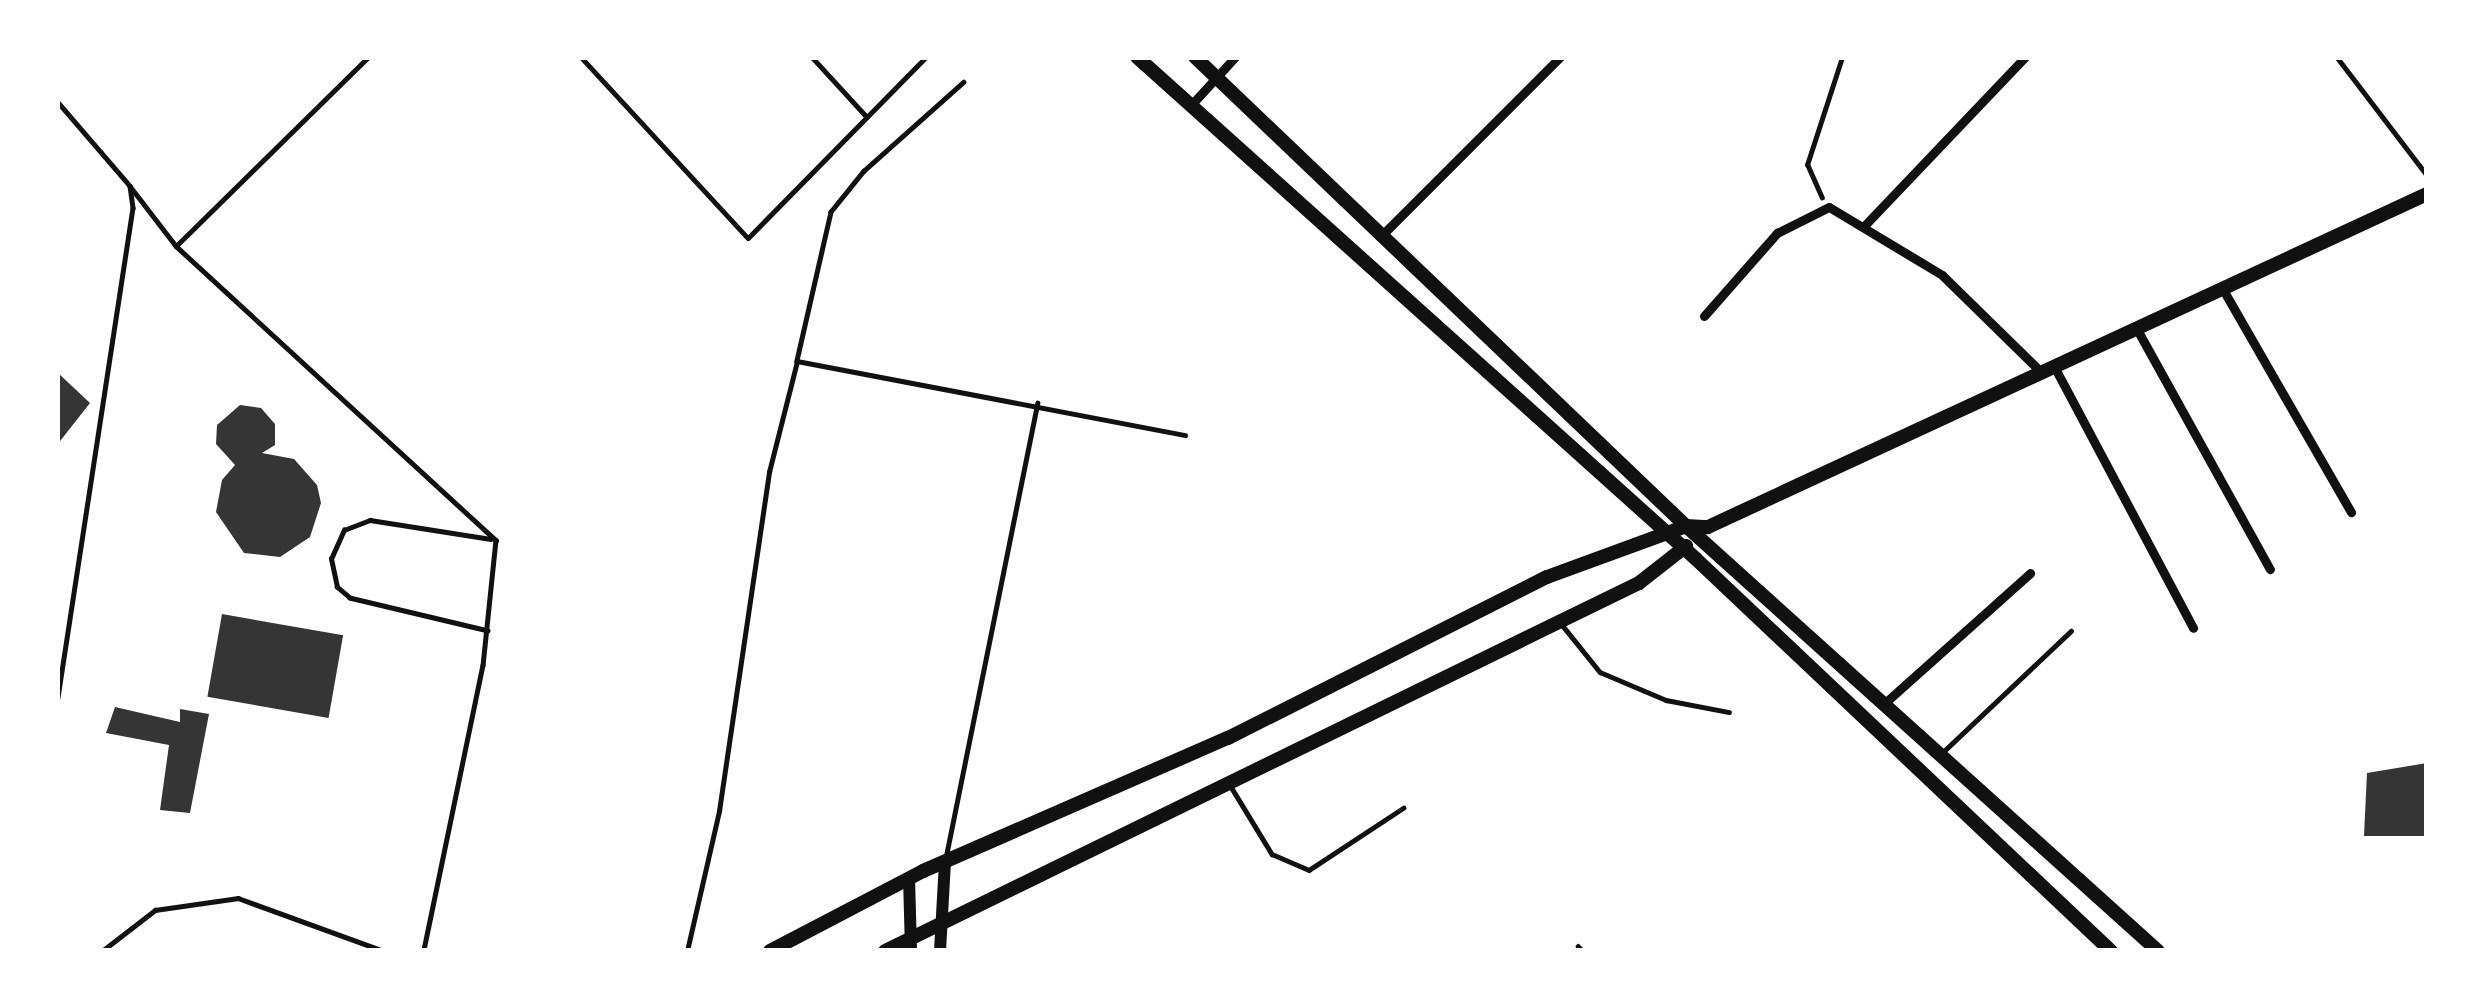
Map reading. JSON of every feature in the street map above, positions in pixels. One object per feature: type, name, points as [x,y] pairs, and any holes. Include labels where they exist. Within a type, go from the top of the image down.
[{"type":"main road","points":[[1137,57],[1683,549],[2111,951]]},
{"type":"main road","points":[[1195,57],[1380,237],[2158,951]]},
{"type":"main road","points":[[770,951],[909,878],[1228,738],[1547,577],[1665,536],[1697,530],[2140,333],[2427,194]]},
{"type":"main road","points":[[885,951],[911,945],[943,923],[1639,583],[1683,549],[1697,530]]},
{"type":"street","points":[[1192,104],[1235,57]]},
{"type":"street","points":[[1380,237],[1561,57]]},
{"type":"street","points":[[1865,225],[2025,57]]},
{"type":"street","points":[[1704,316],[1777,233],[1829,207],[1865,225],[1942,275],[2050,372],[2193,628]]},
{"type":"street","points":[[2225,292],[2351,512]]},
{"type":"street","points":[[2140,333],[2270,568]]},
{"type":"street","points":[[1887,701],[2030,573]]},
{"type":"street","points":[[940,951],[945,862]]},
{"type":"street","points":[[909,878],[911,945]]},
{"type":"lane","points":[[176,246],[368,57]]},
{"type":"lane","points":[[581,57],[748,238],[926,57]]},
{"type":"lane","points":[[812,57],[867,117]]},
{"type":"lane","points":[[2337,57],[2427,175]]},
{"type":"lane","points":[[687,951],[718,811],[769,472],[831,212],[864,170],[964,82]]},
{"type":"lane","points":[[57,101],[176,246],[496,540]]},
{"type":"lane","points":[[57,704],[133,208],[130,186]]},
{"type":"lane","points":[[797,361],[1037,403],[1185,436]]},
{"type":"lane","points":[[945,862],[1037,403]]},
{"type":"lane","points":[[488,631],[350,598],[331,575],[332,559],[344,530],[370,520],[496,540]]},
{"type":"lane","points":[[424,951],[488,631],[496,540]]},
{"type":"lane","points":[[1560,621],[1600,672],[1666,700],[1729,712]]},
{"type":"lane","points":[[1943,752],[2071,631]]},
{"type":"lane","points":[[1229,783],[1272,854],[1309,870],[1402,808]]},
{"type":"lane","points":[[102,951],[155,910],[238,898],[384,951]]},
{"type":"path","points":[[1829,207],[1807,165],[1841,57]]},
{"type":"building","points":[[57,372],[90,403],[57,445]]},
{"type":"building","points":[[240,405],[261,408],[275,424],[275,445],[262,453],[294,459],[317,485],[321,503],[310,537],[280,557],[244,553],[216,512],[222,480],[235,465],[216,444],[217,425]]},
{"type":"building","points":[[222,614],[343,635],[329,718],[207,697]]},
{"type":"building","points":[[115,707],[180,722],[180,709],[209,714],[190,813],[160,810],[169,745],[106,733]]},
{"type":"building","points":[[2427,763],[2427,836],[2364,836],[2367,773]]}]
